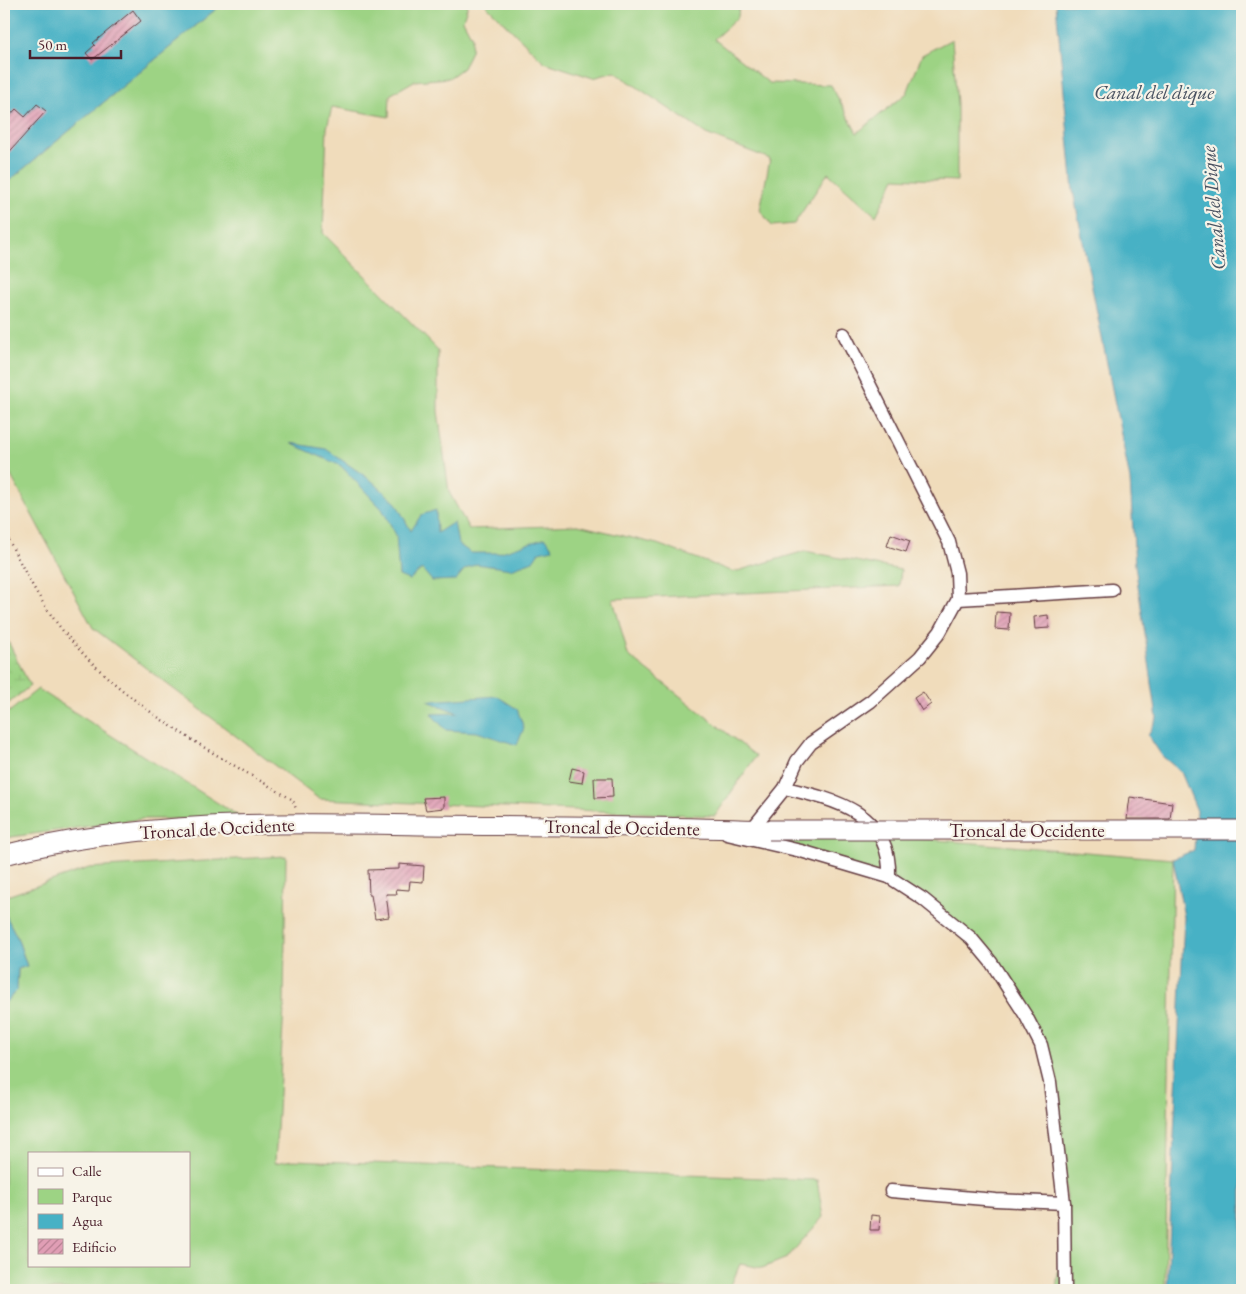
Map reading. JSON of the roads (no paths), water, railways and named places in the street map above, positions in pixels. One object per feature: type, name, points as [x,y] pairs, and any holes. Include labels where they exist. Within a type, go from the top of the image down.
[{"type":"highway","name":"Troncal de Occidente","points":[[4,855],[54,844],[163,828],[295,823],[760,830],[1242,830]]},
{"type":"street","points":[[760,830],[785,788],[797,761],[811,743],[871,701],[920,657],[940,632],[958,599],[957,573],[949,542],[844,334]]},
{"type":"street","points":[[958,599],[1112,590]]},
{"type":"street","points":[[785,788],[840,803],[868,821],[887,849],[889,877]]},
{"type":"street","points":[[723,828],[731,836],[801,851],[889,877],[924,898],[971,938],[1010,988],[1041,1045],[1050,1082],[1064,1203],[1065,1290]]},
{"type":"street","points":[[890,1191],[996,1200],[1064,1203]]},
{"type":"water","points":[[4,4],[222,4],[4,185]]},
{"type":"water","name":"Canal del dique","points":[[1056,4],[1242,4],[1242,1290],[1167,1290],[1184,917],[1173,859],[1194,850],[1197,811],[1181,772],[1162,756],[1148,735],[1157,718],[1135,565],[1130,480],[1073,191]]},
{"type":"water","points":[[290,443],[326,449],[372,481],[396,503],[411,531],[421,515],[436,510],[437,533],[454,522],[458,544],[471,553],[498,553],[546,538],[553,549],[539,552],[533,561],[511,569],[476,564],[464,570],[456,580],[432,581],[422,569],[409,580],[399,576],[396,535],[382,509],[341,466]]},
{"type":"water","points":[[497,696],[517,709],[524,728],[517,745],[477,732],[446,730],[431,714],[458,713],[428,701]]},
{"type":"water","points":[[4,912],[17,937],[27,966],[18,969],[17,990],[4,1004]]},
{"type":"water label","name":"Canal del Dique","points":[[1213,208]]}]
